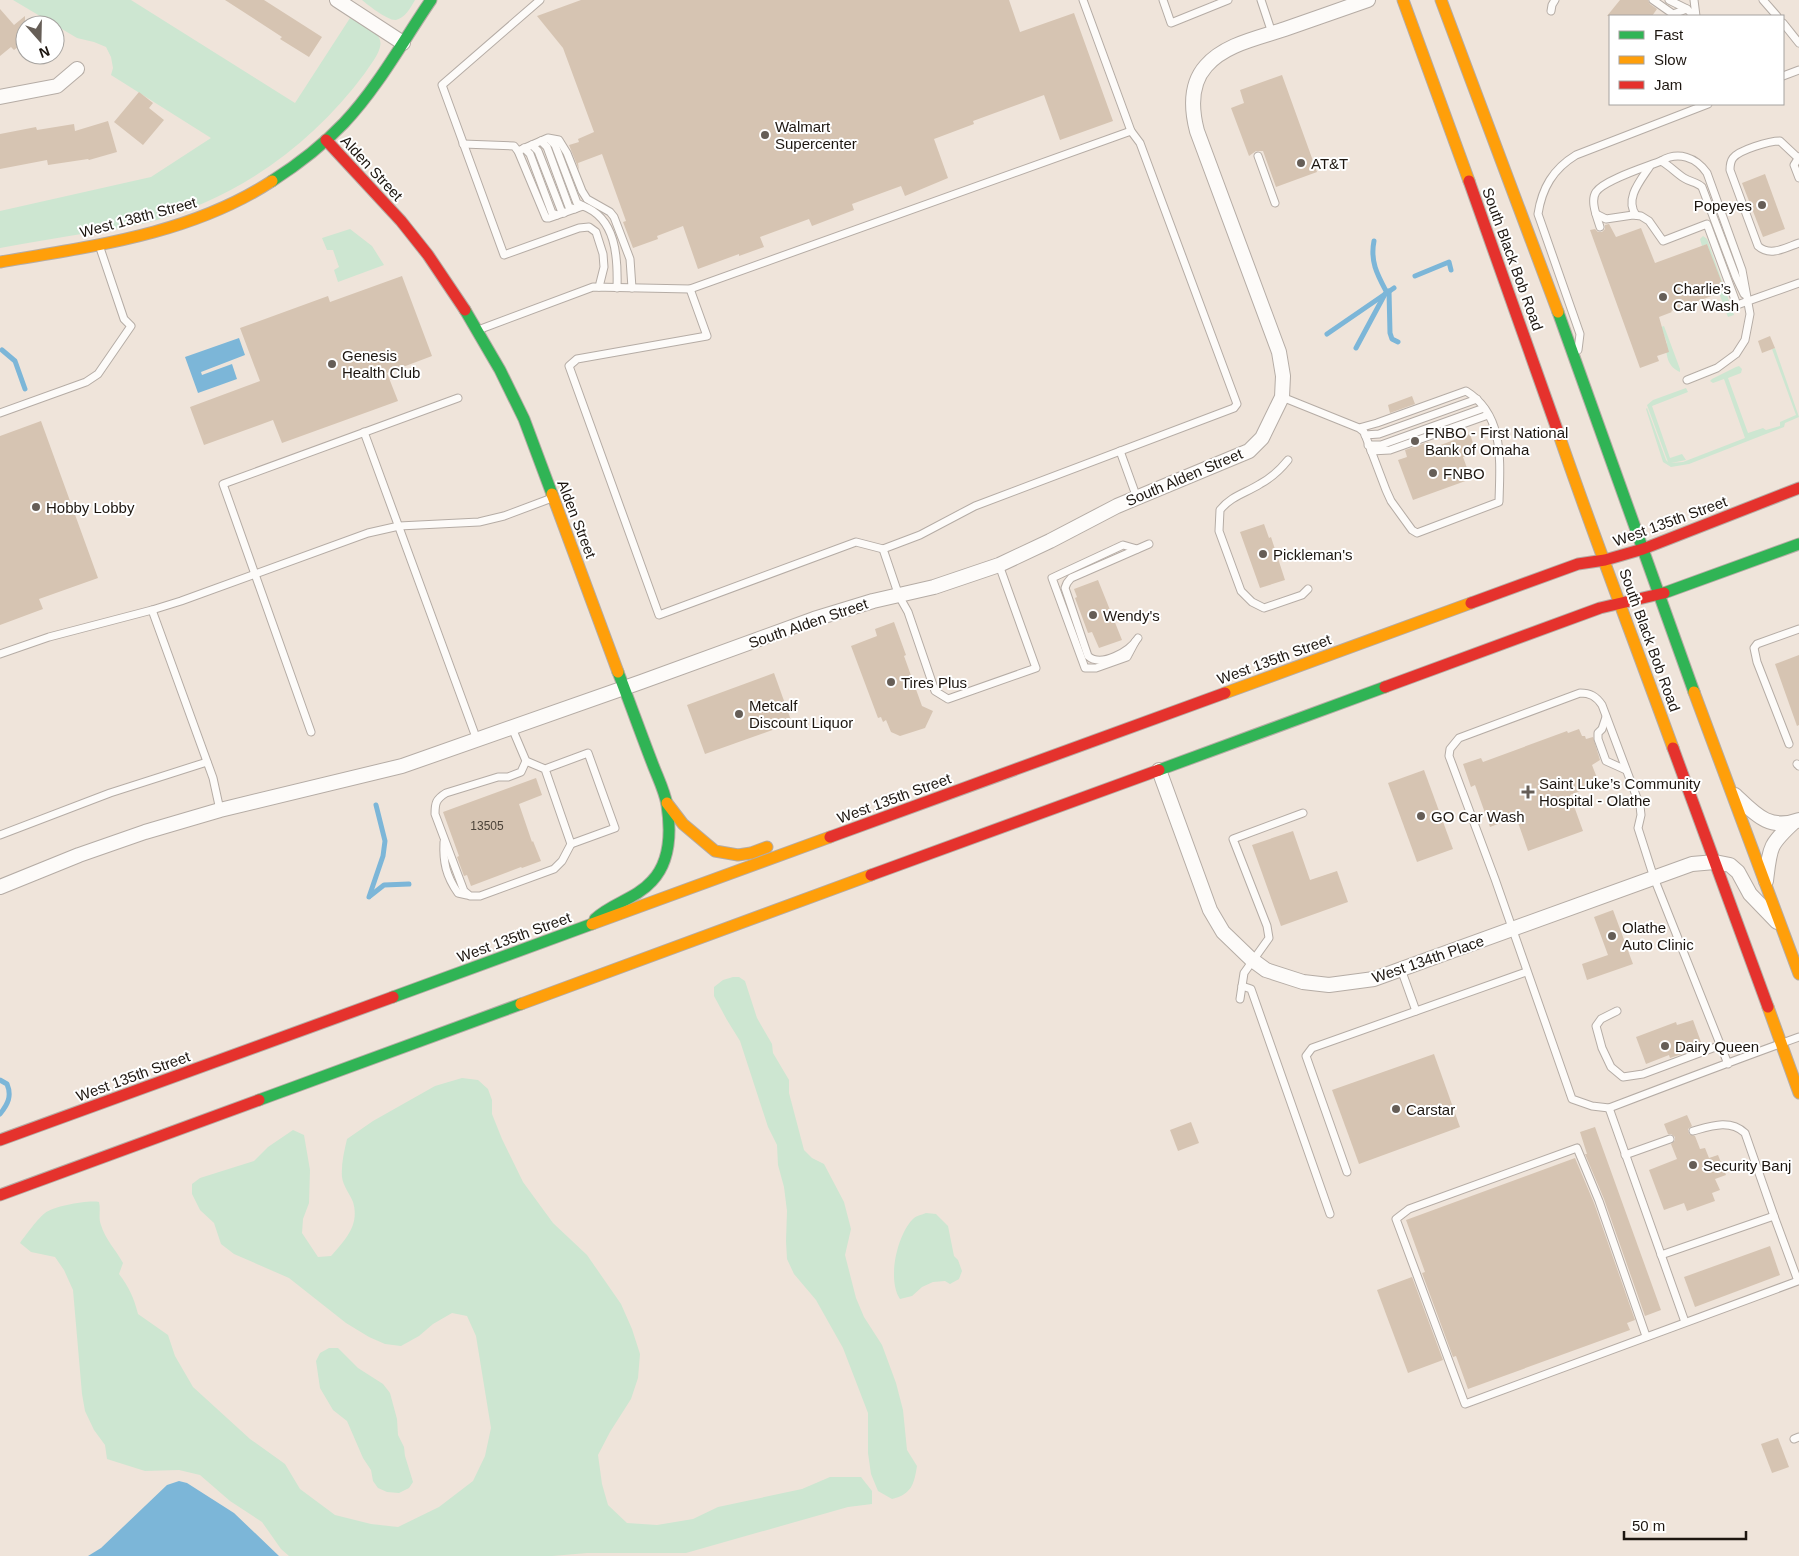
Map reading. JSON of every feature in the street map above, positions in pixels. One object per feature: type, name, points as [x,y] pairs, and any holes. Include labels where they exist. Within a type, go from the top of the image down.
[{"type":"main road","name":"West 138th Street","points":[[0,262],[98,244],[170,227],[196,219],[231,204],[277,177],[299,162],[342,125],[359,105],[431,0]]},
{"type":"main road","name":"South Black Bob Road","points":[[1404,0],[1500,265],[1591,528],[1605,560],[1799,1093]]},
{"type":"main road","name":"South Black Bob Road","points":[[1441,0],[1576,360],[1799,974]]},
{"type":"main road","name":"Alden Street","points":[[326,140],[410,232],[446,281],[478,330],[505,380],[524,419],[666,803],[669,830],[667,857],[659,874],[641,890],[604,910],[590,925]]},
{"type":"main road","name":"West 135th Street","points":[[0,1140],[1578,564],[1605,560],[1644,549],[1799,488]]},
{"type":"main road","points":[[0,1194],[1600,608],[1660,594],[1799,544]]},
{"type":"main road","points":[[1012,758],[1024,766]]},
{"type":"main road","points":[[666,803],[683,824],[715,851],[738,855],[751,853],[779,842]]},
{"type":"street","points":[[337,0],[403,43]]},
{"type":"street","name":"South Alden Street","points":[[0,886],[144,832],[220,810],[402,766],[814,619],[872,601],[934,587],[999,565],[1117,506],[1248,451],[1262,438],[1282,397],[1283,376],[1279,352],[1197,131],[1193,116],[1192,100],[1195,84],[1206,66],[1224,51],[1368,0]]},
{"type":"street","points":[[0,97],[57,86],[78,69]]},
{"type":"street","name":"West 134th Place","points":[[1159,770],[1210,910],[1223,932],[1253,961],[1266,970],[1303,982],[1329,985],[1374,979],[1692,864],[1715,862],[1730,865],[1738,872],[1750,894],[1782,928]]},
{"type":"street","points":[[1732,793],[1763,820],[1772,823],[1797,821]]},
{"type":"street","points":[[1766,881],[1771,846],[1777,837],[1797,821]]},
{"type":"lane","points":[[540,0],[442,85],[504,255],[579,228],[589,227],[596,232],[604,254],[604,268],[600,286]]},
{"type":"lane","points":[[690,290],[707,336],[577,359],[569,366],[659,615],[856,542],[883,549],[920,535],[975,506],[1234,408],[1237,404],[1140,143],[1131,131],[1083,0]]},
{"type":"lane","points":[[1163,0],[1171,23],[1226,0]]},
{"type":"lane","points":[[1261,0],[1272,33]]},
{"type":"lane","points":[[1551,11],[1555,0]]},
{"type":"lane","points":[[1653,0],[1673,14],[1686,9]]},
{"type":"lane","points":[[1669,0],[1694,15]]},
{"type":"lane","points":[[1684,0],[1686,9]]},
{"type":"lane","points":[[1694,0],[1695,15]]},
{"type":"lane","points":[[1763,0],[1775,15]]},
{"type":"lane","points":[[1765,15],[1771,10]]},
{"type":"lane","points":[[1784,24],[1799,43]]},
{"type":"lane","points":[[1784,76],[1799,70]]},
{"type":"lane","points":[[1576,360],[1580,334],[1538,214],[1541,197],[1554,173],[1563,163],[1576,155],[1705,105]]},
{"type":"lane","points":[[478,330],[593,287],[690,290],[1131,131]]},
{"type":"lane","points":[[521,149],[544,140],[558,140],[567,153],[587,199],[610,212],[614,217],[630,259],[632,288]]},
{"type":"lane","points":[[544,140],[555,145],[577,203],[596,212],[606,222],[618,257],[617,288]]},
{"type":"lane","points":[[544,140],[569,207],[575,209]]},
{"type":"lane","points":[[1799,178],[1794,165],[1798,157],[1780,141],[1767,142],[1737,154],[1731,162],[1730,170],[1758,246],[1767,252],[1775,252],[1799,243]]},
{"type":"lane","points":[[463,144],[514,146],[521,149],[530,154],[552,213],[561,214],[583,206]]},
{"type":"lane","points":[[532,145],[538,151],[561,214]]},
{"type":"lane","points":[[1258,156],[1275,203]]},
{"type":"lane","points":[[1600,227],[1594,202],[1595,193],[1604,184],[1673,157],[1689,158],[1699,164],[1707,173],[1742,270],[1750,314],[1745,340],[1736,354],[1717,368],[1686,380]]},
{"type":"lane","points":[[1661,161],[1685,179],[1702,187],[1736,277],[1748,300]]},
{"type":"lane","points":[[1650,166],[1634,190],[1632,211],[1649,221],[1663,240],[1707,224],[1737,305],[1799,283]]},
{"type":"lane","points":[[1596,214],[1606,219],[1636,215]]},
{"type":"lane","points":[[0,413],[86,382],[98,374],[131,326],[124,319],[98,244]]},
{"type":"lane","points":[[1282,397],[1359,428],[1365,435],[1391,501],[1412,530],[1417,532],[1499,502],[1500,455],[1498,439],[1484,408],[1477,399],[1466,391],[1359,428]]},
{"type":"lane","points":[[311,732],[223,484],[458,398]]},
{"type":"lane","points":[[1365,435],[1380,434],[1477,399]]},
{"type":"lane","points":[[1370,448],[1484,408]]},
{"type":"lane","points":[[1370,448],[1390,450],[1488,415]]},
{"type":"lane","points":[[364,432],[477,740]]},
{"type":"lane","points":[[1120,451],[1137,498]]},
{"type":"lane","points":[[1288,460],[1278,472],[1266,481],[1227,501],[1220,510],[1219,531],[1241,591],[1252,602],[1264,608],[1302,595],[1308,589]]},
{"type":"lane","points":[[0,654],[49,637],[152,610],[368,533],[399,526],[479,522],[504,516],[553,498]]},
{"type":"lane","points":[[1137,549],[1123,545],[1052,578],[1085,668],[1096,668],[1126,657],[1136,640],[1128,650],[1102,660],[1092,659],[1088,656],[1065,588],[1066,583],[1071,578],[1149,544]]},
{"type":"lane","points":[[883,549],[899,596],[908,612],[935,691],[948,699],[1036,668],[999,565]]},
{"type":"lane","points":[[152,610],[213,778],[220,810]]},
{"type":"lane","points":[[1789,744],[1757,662],[1754,648],[1758,644],[1799,629]]},
{"type":"lane","points":[[1728,1064],[1654,878],[1638,828],[1641,815],[1640,806],[1602,704],[1597,698],[1588,693],[1580,693],[1459,738],[1450,749],[1449,756],[1513,930],[1526,972],[1572,1099],[1592,1106],[1609,1108],[1728,1064],[1781,1043],[1799,1037]]},
{"type":"lane","points":[[1606,717],[1598,733],[1598,739],[1606,761],[1626,770]]},
{"type":"lane","points":[[512,728],[526,761],[545,769],[588,754],[615,828],[571,844],[562,861],[554,869],[480,896],[470,896],[464,891],[444,839],[435,814],[435,804],[438,798],[446,793],[521,772],[526,761]]},
{"type":"lane","points":[[0,835],[110,792],[207,762]]},
{"type":"lane","points":[[545,769],[571,844]]},
{"type":"lane","points":[[1240,998],[1244,973],[1269,938],[1267,926],[1233,839],[1303,813]]},
{"type":"lane","points":[[1401,969],[1416,1011]]},
{"type":"lane","points":[[1347,1172],[1306,1056],[1312,1048],[1526,972]]},
{"type":"lane","points":[[1242,986],[1250,989],[1330,1214]]},
{"type":"lane","points":[[1617,1011],[1601,1019],[1596,1026],[1602,1048],[1611,1067],[1623,1076],[1643,1074],[1721,1045]]},
{"type":"lane","points":[[1609,1108],[1684,1322]]},
{"type":"lane","points":[[1646,1336],[1599,1202],[1577,1148],[1409,1209],[1396,1219],[1465,1404],[1798,1281],[1745,1133],[1739,1128],[1729,1125],[1716,1125],[1693,1131]]},
{"type":"lane","points":[[1625,1155],[1670,1139]]},
{"type":"lane","points":[[1661,1255],[1774,1216]]},
{"type":"green space","points":[[13,0],[131,0],[295,103],[350,18],[377,35],[380,40],[380,46],[373,62],[365,73],[321,124],[269,167],[240,185],[179,213],[146,223],[0,248],[0,211],[151,177],[211,138],[111,75],[113,68],[111,57],[106,47],[77,38],[65,31],[65,15],[38,15]]},
{"type":"green space","points":[[362,0],[415,0],[405,15],[399,19],[392,20]]},
{"type":"green space","points":[[350,229],[372,246],[384,265],[338,282],[334,270],[339,267],[333,250],[327,250],[322,238]]},
{"type":"green space","points":[[1703,236],[1707,239],[1734,315],[1728,317],[1719,293],[1724,291],[1707,244],[1702,246],[1700,239]]},
{"type":"green space","points":[[1664,326],[1680,372],[1668,361],[1667,343],[1661,327]]},
{"type":"green space","points":[[1775,348],[1799,417],[1785,423],[1784,427],[1689,464],[1671,467],[1663,462],[1647,408],[1668,462],[1647,405],[1653,400],[1686,388],[1688,392],[1652,406],[1670,458],[1682,454],[1686,460],[1671,463],[1683,462],[1745,438],[1724,379],[1713,383],[1710,381],[1736,367],[1739,366],[1742,369],[1741,373],[1728,378],[1748,433],[1763,428],[1766,430],[1780,426],[1780,422],[1796,415],[1772,349]]},
{"type":"green space","points":[[739,977],[745,981],[757,1018],[772,1044],[773,1053],[789,1080],[789,1093],[804,1150],[812,1158],[824,1164],[844,1202],[851,1229],[845,1255],[856,1298],[864,1317],[882,1345],[896,1383],[903,1410],[907,1450],[917,1466],[911,1487],[899,1497],[892,1499],[878,1491],[871,1474],[868,1453],[868,1413],[843,1348],[816,1300],[794,1274],[787,1259],[787,1211],[784,1187],[778,1165],[777,1145],[768,1127],[740,1041],[714,996],[714,987],[723,980]]},
{"type":"green space","points":[[462,1078],[478,1080],[488,1089],[492,1100],[492,1114],[523,1182],[553,1223],[587,1255],[621,1304],[632,1329],[640,1354],[638,1378],[631,1399],[598,1455],[602,1484],[608,1505],[627,1523],[657,1525],[693,1519],[718,1507],[802,1489],[830,1477],[861,1477],[872,1491],[872,1504],[848,1507],[686,1553],[587,1553],[552,1556],[289,1556],[281,1549],[262,1522],[230,1501],[200,1475],[179,1470],[145,1471],[107,1459],[105,1445],[94,1430],[85,1411],[73,1290],[64,1270],[55,1257],[31,1252],[20,1243],[45,1213],[63,1206],[87,1202],[99,1202],[101,1225],[123,1263],[119,1274],[131,1293],[138,1314],[168,1335],[175,1356],[193,1387],[250,1439],[285,1464],[300,1489],[335,1515],[371,1524],[398,1527],[439,1507],[473,1481],[485,1456],[491,1428],[476,1336],[467,1316],[452,1313],[401,1346],[385,1344],[369,1337],[346,1323],[289,1278],[234,1254],[221,1244],[214,1223],[200,1210],[192,1194],[192,1184],[200,1178],[254,1161],[268,1147],[293,1130],[304,1135],[310,1170],[309,1203],[303,1219],[302,1233],[318,1257],[331,1256],[350,1232],[354,1218],[353,1202],[342,1177],[342,1163],[347,1139],[373,1121],[435,1086]]},
{"type":"green space","points":[[926,1213],[936,1214],[948,1226],[954,1256],[958,1260],[962,1271],[959,1279],[950,1284],[945,1281],[933,1282],[922,1287],[912,1296],[900,1299],[894,1281],[898,1247],[902,1236],[912,1220]]},
{"type":"green space","points":[[329,1348],[338,1348],[358,1368],[383,1384],[390,1393],[397,1419],[398,1435],[404,1447],[413,1482],[409,1488],[399,1493],[387,1492],[378,1488],[373,1481],[371,1470],[363,1458],[347,1421],[333,1410],[320,1388],[316,1361],[320,1353]]},
{"type":"water","points":[[239,338],[245,355],[201,372],[202,375],[232,364],[237,379],[198,393],[185,357]]},
{"type":"water","points":[[179,1481],[187,1483],[234,1513],[279,1556],[88,1556],[101,1548],[167,1485]]},
{"type":"building","points":[[225,0],[264,0],[322,37],[309,57]]},
{"type":"building","name":"Walmart Supercenter","points":[[581,0],[1009,0],[1020,32],[1074,13],[1113,121],[1060,140],[1044,95],[973,121],[974,124],[934,139],[948,178],[905,196],[901,186],[852,204],[854,210],[812,226],[809,219],[760,237],[764,247],[698,269],[683,226],[657,236],[658,239],[633,248],[623,222],[626,221],[602,154],[578,163],[579,170],[569,145],[579,142],[578,139],[594,132],[563,48],[537,16]]},
{"type":"building","points":[[1620,0],[1648,0],[1657,9],[1653,15],[1607,16]]},
{"type":"building","points":[[0,9],[15,24],[15,49],[11,47],[0,56]]},
{"type":"building","points":[[1282,75],[1317,172],[1276,187],[1263,151],[1256,151],[1249,156],[1231,108],[1244,103],[1240,90]]},
{"type":"building","points":[[139,92],[153,103],[149,108],[164,120],[143,145],[114,122]]},
{"type":"building","points":[[108,121],[117,152],[89,160],[48,165],[47,160],[0,169],[0,134],[36,127],[37,130],[74,124],[75,131]]},
{"type":"building","name":"Popeyes","points":[[1765,174],[1785,229],[1763,237],[1742,183]]},
{"type":"building","name":"Charlie’s Car Wash","points":[[1609,224],[1616,237],[1641,228],[1655,263],[1707,244],[1725,291],[1659,317],[1669,352],[1657,356],[1659,361],[1640,368],[1590,230],[1595,229],[1598,232],[1602,232],[1605,229],[1605,225]]},
{"type":"building","name":"Genesis Health Club","points":[[402,276],[432,356],[387,373],[398,401],[282,443],[273,420],[204,445],[190,407],[260,381],[240,328],[328,296],[330,302]]},
{"type":"building","points":[[1770,336],[1775,348],[1762,353],[1758,341]]},
{"type":"building","points":[[1412,396],[1415,404],[1390,413],[1388,405]]},
{"type":"building","name":"Hobby Lobby","points":[[41,421],[98,578],[39,599],[43,609],[0,625],[0,436]]},
{"type":"building","name":"FNBO - First National Bank of Omaha","points":[[1470,434],[1476,452],[1463,457],[1471,479],[1413,500],[1398,460],[1407,457],[1405,450],[1428,442],[1430,449]]},
{"type":"building","name":"Pickleman's","points":[[1264,524],[1269,538],[1271,537],[1285,580],[1260,588],[1240,532]]},
{"type":"building","name":"Wendy's","points":[[1098,580],[1122,640],[1099,648],[1092,632],[1088,633],[1075,598],[1077,597],[1074,589]]},
{"type":"building","name":"Tires Plus","points":[[894,622],[922,706],[933,711],[925,728],[900,736],[891,732],[886,720],[883,722],[881,717],[878,718],[851,646],[877,636],[875,629]]},
{"type":"building","points":[[1799,655],[1799,725],[1797,726],[1775,664]]},
{"type":"building","name":"Metcalf Discount Liquor","points":[[774,673],[792,723],[705,754],[687,705]]},
{"type":"building","name":"Saint Luke’s Community Hospital - Olathe","points":[[1579,729],[1582,736],[1585,736],[1586,739],[1593,737],[1600,760],[1592,765],[1599,783],[1570,795],[1583,831],[1528,851],[1516,817],[1490,827],[1475,785],[1471,787],[1463,764],[1481,758],[1483,762],[1567,731],[1568,733]]},
{"type":"building","name":"GO Car Wash","points":[[1424,770],[1453,849],[1417,862],[1388,783]]},
{"type":"building","points":[[536,778],[542,795],[519,804],[532,842],[541,861],[471,886],[467,875],[464,876],[443,812]]},
{"type":"building","points":[[1293,831],[1310,880],[1337,871],[1348,902],[1281,926],[1252,845]]},
{"type":"building","name":"Olathe Auto Clinic","points":[[1613,910],[1633,964],[1587,980],[1582,964],[1608,955],[1594,917]]},
{"type":"building","name":"Dairy Queen","points":[[1693,1020],[1701,1042],[1681,1050],[1682,1054],[1670,1058],[1669,1055],[1646,1064],[1636,1037],[1676,1022],[1677,1025]]},
{"type":"building","name":"Carstar","points":[[1434,1054],[1460,1127],[1359,1164],[1332,1090]]},
{"type":"building","name":"Security Banj","points":[[1687,1115],[1692,1126],[1688,1129],[1689,1134],[1695,1136],[1700,1149],[1705,1148],[1709,1158],[1718,1155],[1726,1175],[1715,1179],[1720,1190],[1712,1193],[1715,1201],[1687,1211],[1684,1203],[1664,1210],[1649,1170],[1677,1159],[1671,1144],[1675,1137],[1668,1134],[1664,1124]]},
{"type":"building","points":[[1191,1122],[1199,1143],[1178,1151],[1170,1130]]},
{"type":"building","points":[[1595,1127],[1661,1310],[1645,1316],[1604,1199],[1585,1154],[1587,1154],[1580,1132]]},
{"type":"building","points":[[1575,1158],[1594,1203],[1635,1320],[1627,1323],[1630,1330],[1468,1389],[1456,1356],[1453,1357],[1422,1273],[1425,1272],[1406,1220]]},
{"type":"building","points":[[1770,1246],[1780,1275],[1695,1307],[1684,1277]]},
{"type":"building","points":[[1412,1277],[1443,1360],[1408,1373],[1377,1290]]},
{"type":"building","points":[[1778,1438],[1789,1467],[1772,1473],[1761,1444]]},
{"type":"waterway","points":[[1374,241],[1373,255],[1375,267],[1386,291],[1389,291],[1390,333],[1392,339],[1398,342]]},
{"type":"waterway","points":[[1415,276],[1449,262],[1451,270]]},
{"type":"waterway","points":[[1327,334],[1394,288]]},
{"type":"waterway","points":[[1356,348],[1385,294]]},
{"type":"waterway","points":[[2,350],[15,361],[25,389]]},
{"type":"waterway","points":[[369,897],[383,856],[385,841],[376,805]]},
{"type":"waterway","points":[[370,896],[384,885],[409,884]]},
{"type":"waterway","points":[[0,1080],[7,1084],[9,1092],[7,1103],[0,1114]]},
{"type":"traffic: fast","points":[[272,181],[319,147],[344,123],[379,79],[431,0]]},
{"type":"traffic: fast","points":[[465,310],[500,370],[524,419],[552,494]]},
{"type":"traffic: fast","points":[[1558,312],[1694,692]]},
{"type":"traffic: fast","points":[[1664,593],[1799,544]]},
{"type":"traffic: fast","points":[[595,919],[639,892],[652,881],[663,864],[669,835],[665,795],[618,672]]},
{"type":"traffic: fast","points":[[1159,770],[1385,687]]},
{"type":"traffic: fast","points":[[393,997],[592,924]]},
{"type":"traffic: fast","points":[[259,1100],[521,1004]]},
{"type":"traffic: slow","points":[[1403,0],[1469,181]]},
{"type":"traffic: slow","points":[[1441,0],[1558,312]]},
{"type":"traffic: slow","points":[[0,262],[106,243],[175,226],[209,214],[241,199],[272,181]]},
{"type":"traffic: slow","points":[[1559,435],[1673,748]]},
{"type":"traffic: slow","points":[[552,494],[618,672]]},
{"type":"traffic: slow","points":[[1225,693],[1471,603]]},
{"type":"traffic: slow","points":[[1694,692],[1799,974]]},
{"type":"traffic: slow","points":[[667,803],[683,824],[715,851],[738,855],[751,853],[767,847]]},
{"type":"traffic: slow","points":[[592,924],[830,837]]},
{"type":"traffic: slow","points":[[521,1004],[871,875]]},
{"type":"traffic: slow","points":[[1768,1007],[1799,1093]]},
{"type":"traffic: jam","points":[[326,140],[401,221],[428,255],[465,310]]},
{"type":"traffic: jam","points":[[1469,181],[1559,435]]},
{"type":"traffic: jam","points":[[1471,603],[1578,564],[1605,560],[1643,549],[1799,488]]},
{"type":"traffic: jam","points":[[1385,687],[1600,608],[1664,593]]},
{"type":"traffic: jam","points":[[830,837],[1225,693]]},
{"type":"traffic: jam","points":[[1673,748],[1768,1007]]},
{"type":"traffic: jam","points":[[871,875],[1159,770]]},
{"type":"traffic: jam","points":[[0,1140],[393,997]]},
{"type":"traffic: jam","points":[[0,1195],[259,1100]]},
{"type":"place","name":"Walmart Supercenter","points":[[765,135]]},
{"type":"place","name":"AT&T","points":[[1301,163]]},
{"type":"place","name":"Popeyes","points":[[1762,205]]},
{"type":"place","name":"Charlie’s Car Wash","points":[[1663,297]]},
{"type":"place","name":"Genesis Health Club","points":[[332,364]]},
{"type":"place","name":"FNBO - First National Bank of Omaha","points":[[1415,441]]},
{"type":"place","name":"FNBO","points":[[1433,473]]},
{"type":"place","name":"Hobby Lobby","points":[[36,507]]},
{"type":"place","name":"Pickleman's","points":[[1263,554]]},
{"type":"place","name":"Wendy's","points":[[1093,615]]},
{"type":"place","name":"Tires Plus","points":[[891,682]]},
{"type":"place","name":"Metcalf Discount Liquor","points":[[739,714]]},
{"type":"place","name":"Saint Luke’s Community Hospital - Olathe","points":[[1528,792]]},
{"type":"place","name":"GO Car Wash","points":[[1421,816]]},
{"type":"place","name":"Olathe Auto Clinic","points":[[1612,936]]},
{"type":"place","name":"Dairy Queen","points":[[1665,1046]]},
{"type":"place","name":"Carstar","points":[[1396,1109]]},
{"type":"place","name":"Security Banj","points":[[1693,1165]]}]
